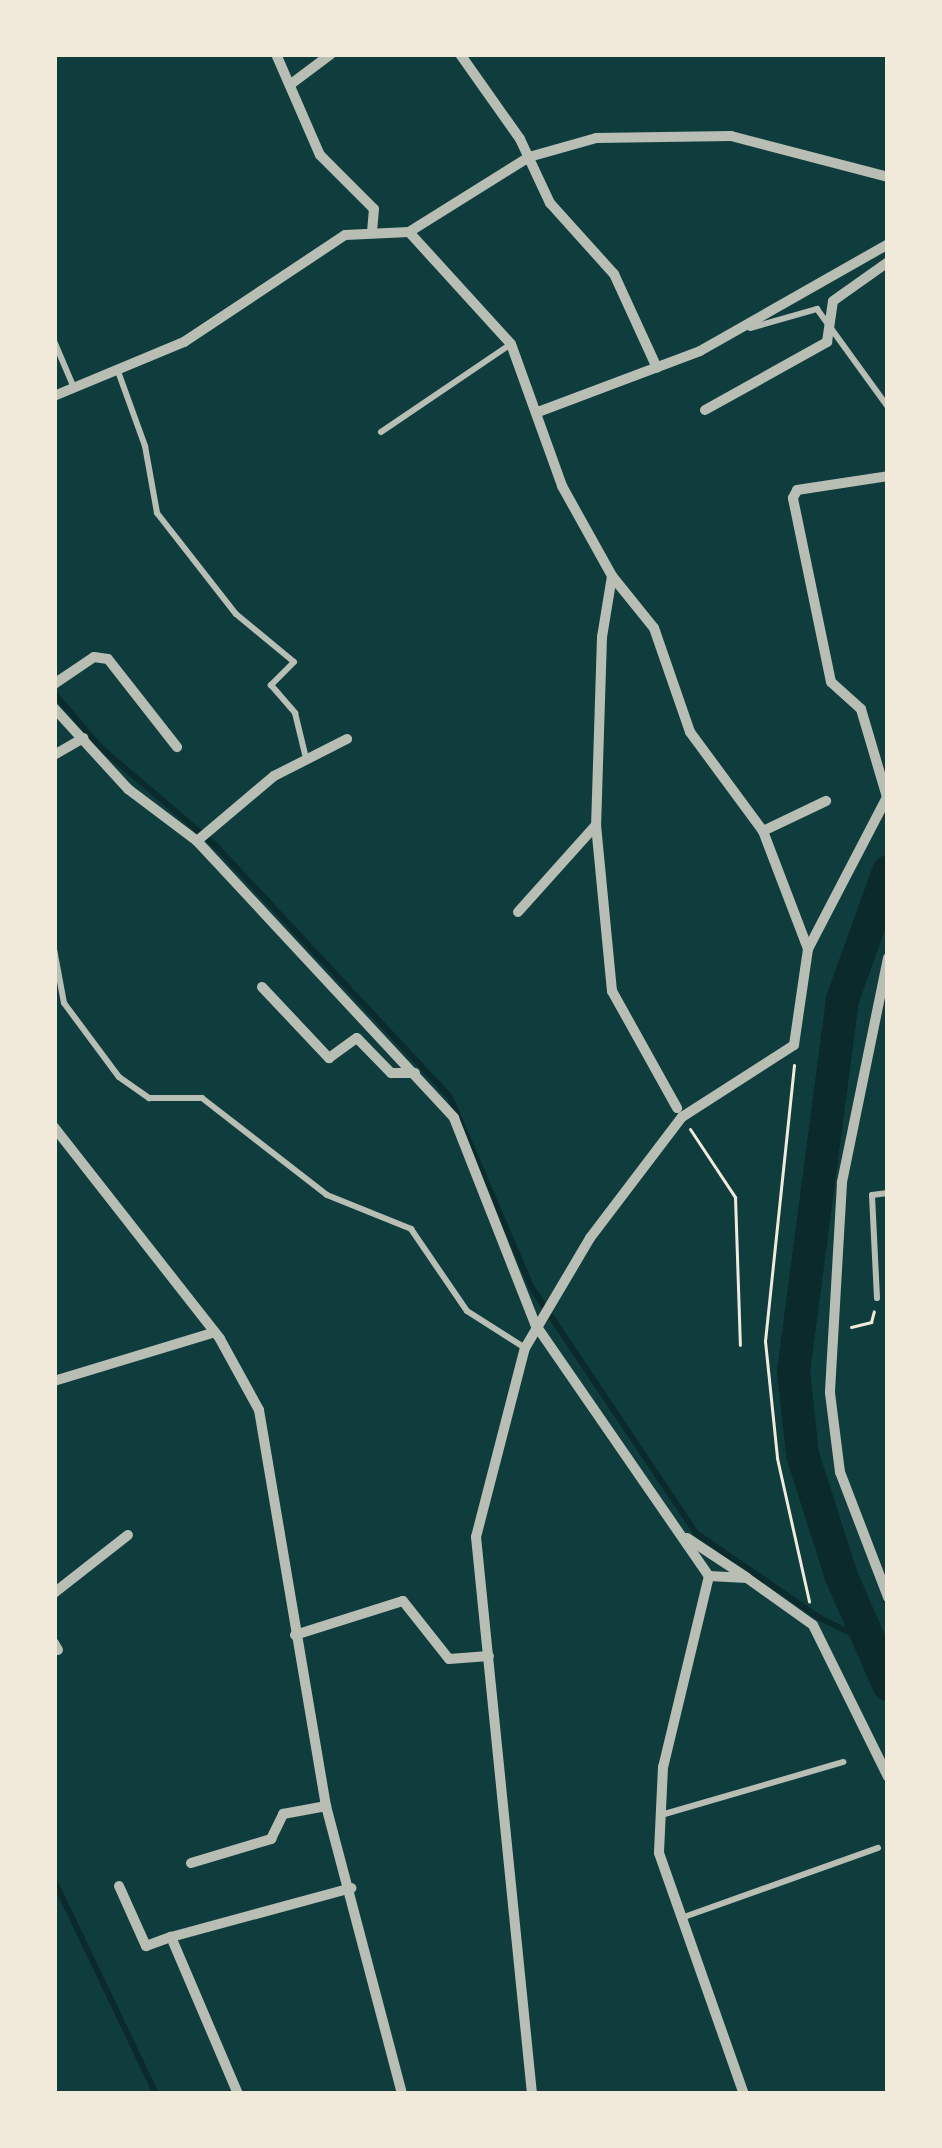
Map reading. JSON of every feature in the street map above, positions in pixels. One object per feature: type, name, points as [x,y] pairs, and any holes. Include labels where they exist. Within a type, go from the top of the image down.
[{"type":"street","points":[[276,54],[320,155],[374,209],[372,230]]},
{"type":"street","points":[[291,85],[332,54]]},
{"type":"street","points":[[460,54],[529,158],[550,202],[614,274],[657,368]]},
{"type":"street","points":[[54,396],[119,374],[184,342],[323,245],[372,230],[409,232],[529,158],[596,137],[731,136],[888,177]]},
{"type":"street","points":[[409,232],[511,344],[562,487],[611,576],[654,628],[690,732],[763,831],[808,949]]},
{"type":"street","points":[[538,412],[741,331],[888,244]]},
{"type":"street","points":[[705,410],[826,342],[824,318],[833,301],[888,262]]},
{"type":"street","points":[[532,2094],[476,1537],[525,1348],[542,1314],[679,1113],[794,1046],[808,949],[887,796],[860,710],[831,682],[794,498],[797,490],[888,476]]},
{"type":"street","points":[[611,576],[596,825],[617,1010],[679,1113]]},
{"type":"street","points":[[54,684],[94,657],[108,659],[177,747]]},
{"type":"street","points":[[54,708],[128,789],[197,841],[415,1073],[474,1157],[514,1285],[542,1314],[709,1576],[658,1816],[659,1853],[744,2094]]},
{"type":"street","points":[[54,754],[83,738]]},
{"type":"street","points":[[197,841],[274,776],[347,739]]},
{"type":"street","points":[[763,831],[826,801]]},
{"type":"street","points":[[518,912],[596,825]]},
{"type":"street","points":[[888,958],[842,1183],[831,1332],[840,1472],[888,1597]]},
{"type":"street","points":[[262,987],[329,1058],[357,1038],[391,1073],[415,1073]]},
{"type":"street","points":[[54,1127],[215,1332],[259,1410],[326,1806],[402,2094]]},
{"type":"street","points":[[54,1381],[215,1332]]},
{"type":"street","points":[[54,1593],[128,1534]]},
{"type":"street","points":[[684,1536],[813,1624],[888,1777]]},
{"type":"street","points":[[709,1576],[747,1578]]},
{"type":"street","points":[[296,1635],[403,1601],[449,1659],[488,1655]]},
{"type":"street","points":[[191,1863],[271,1839],[283,1814],[326,1806]]},
{"type":"street","points":[[119,1886],[146,1946],[351,1888]]},
{"type":"street","points":[[171,1937],[238,2094]]},
{"type":"lane","points":[[741,331],[818,309],[888,407]]},
{"type":"lane","points":[[54,341],[75,389]]},
{"type":"lane","points":[[381,432],[511,344]]},
{"type":"lane","points":[[119,374],[145,446],[157,513],[236,614],[293,662],[271,685],[296,713],[306,760]]},
{"type":"lane","points":[[54,949],[64,1003],[118,1077],[149,1099],[202,1098],[327,1195],[411,1228],[467,1311],[525,1348]]},
{"type":"lane","points":[[877,1298],[872,1195],[888,1193]]},
{"type":"lane","points":[[658,1816],[843,1762]]},
{"type":"lane","points":[[684,1917],[878,1848]]},
{"type":"path","points":[[794,1046],[794,1120],[765,1341],[777,1458],[813,1624]]},
{"type":"path","points":[[679,1113],[735,1197],[740,1345]]},
{"type":"path","points":[[831,1332],[871,1322],[877,1298]]},
{"type":"waterway","points":[[54,693],[100,747],[216,846],[450,1097],[532,1288],[696,1533],[818,1617],[869,1642]]},
{"type":"waterway","points":[[888,871],[842,999],[793,1370],[802,1454],[841,1576],[888,1684]]},
{"type":"waterway","points":[[54,1880],[156,2094]]}]
